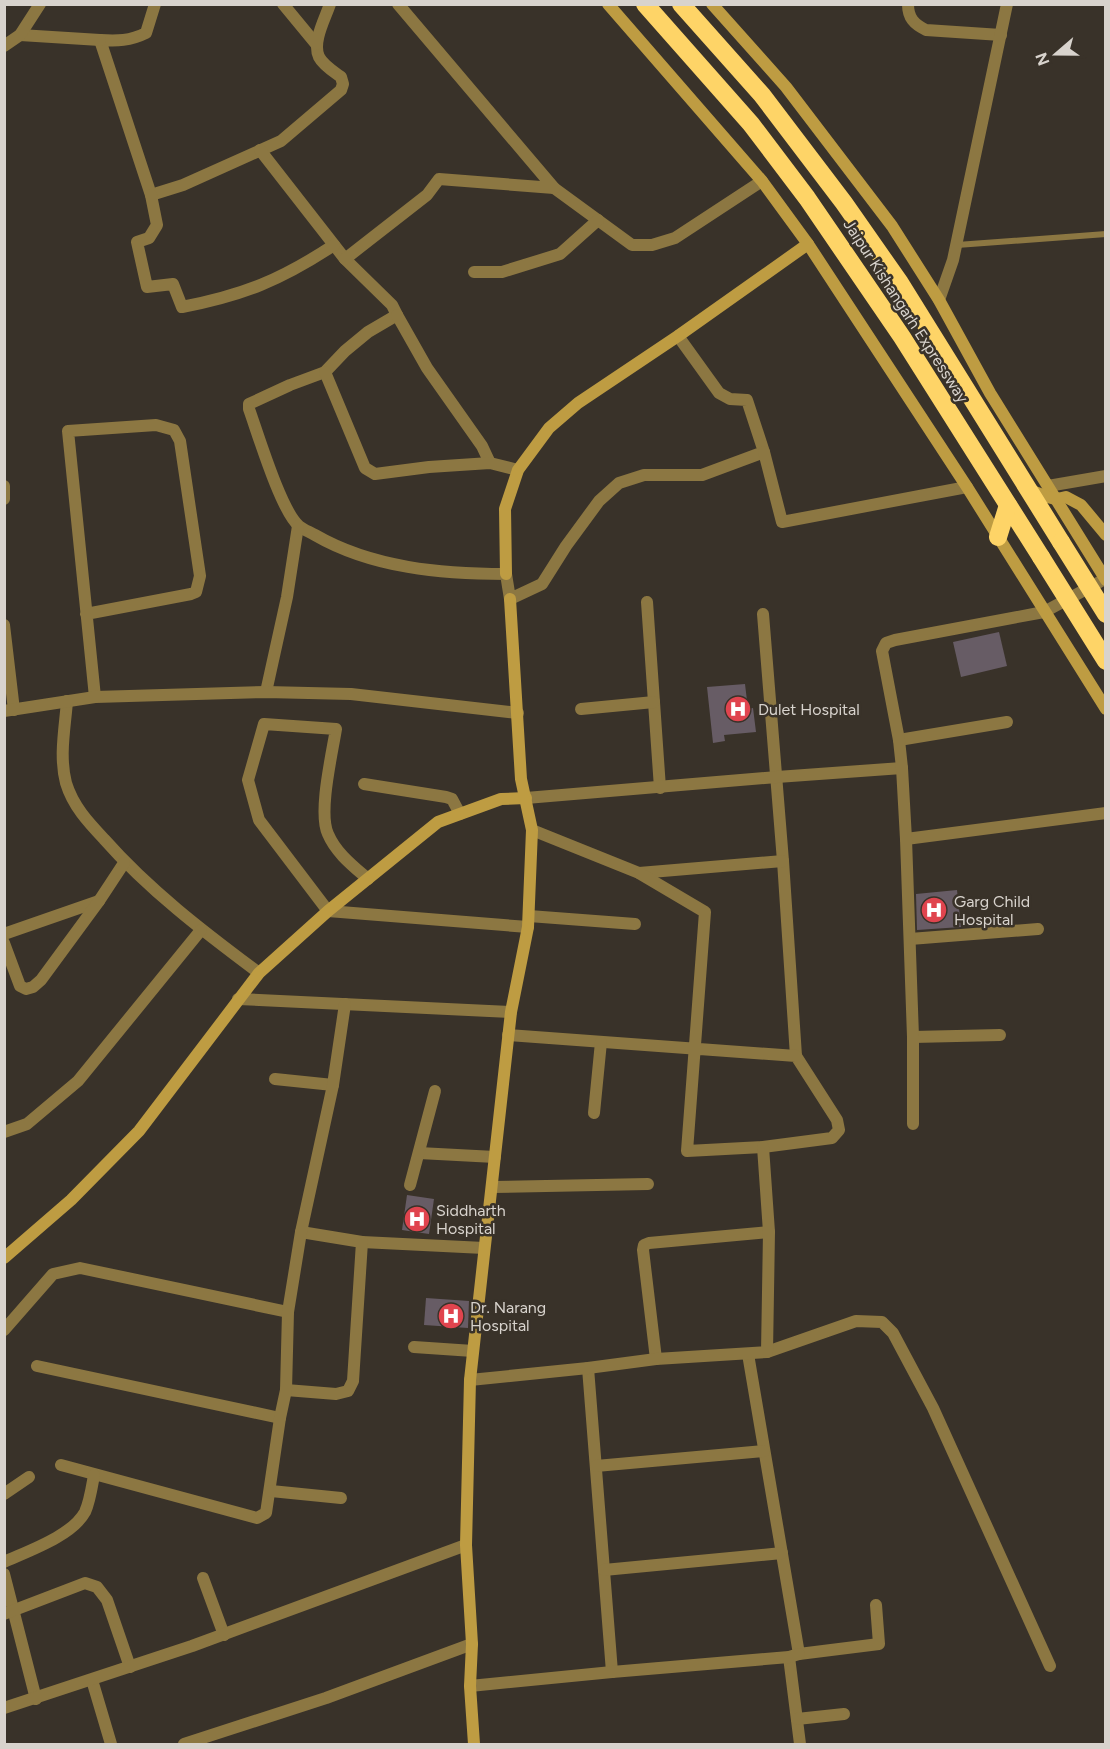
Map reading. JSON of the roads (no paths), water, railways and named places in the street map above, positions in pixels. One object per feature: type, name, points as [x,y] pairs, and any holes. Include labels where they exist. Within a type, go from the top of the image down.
[{"type":"highway","name":"Jaipur Kishangarh Expressway","points":[[645,4],[751,124],[807,198],[902,336],[1106,661]]},
{"type":"highway","name":"Jaipur Kishangarh Expressway","points":[[681,4],[762,95],[851,212],[900,283],[1106,614]]},
{"type":"highway","points":[[998,537],[1008,505]]},
{"type":"street","points":[[4,46],[20,35],[40,4]]},
{"type":"street","points":[[20,35],[121,41],[134,39],[146,33],[154,4]]},
{"type":"street","points":[[283,4],[316,44]]},
{"type":"street","points":[[151,195],[183,185],[281,141],[340,90],[343,84],[341,77],[318,57],[316,44],[330,4]]},
{"type":"street","points":[[398,4],[554,188],[632,245],[652,245],[675,238],[762,181]]},
{"type":"street","points":[[608,4],[762,181],[808,244],[967,487],[1106,709]]},
{"type":"street","points":[[712,4],[786,87],[892,226],[939,300],[990,393],[1105,579],[1044,612],[886,643],[882,651],[902,768],[910,939],[913,1124]]},
{"type":"street","points":[[908,4],[910,18],[926,30],[1001,35]]},
{"type":"street","points":[[939,300],[957,245],[1007,4]]},
{"type":"street","points":[[100,40],[151,195],[157,225],[149,238],[137,242],[147,287],[173,284],[182,307],[245,292],[277,279],[334,245]]},
{"type":"street","points":[[260,150],[345,259],[392,305],[427,368],[482,446],[490,462]]},
{"type":"street","points":[[345,259],[427,195],[439,180],[554,188]]},
{"type":"street","points":[[474,272],[502,272],[560,254],[598,220]]},
{"type":"street","points":[[474,1744],[470,1686],[472,1644],[466,1545],[470,1380],[508,1035],[528,921],[532,830],[521,779],[510,599],[506,574],[505,509],[518,470],[549,428],[578,403],[808,244]]},
{"type":"street","points":[[397,315],[368,332],[325,372],[249,404],[282,499],[298,526],[334,546],[358,555],[408,567],[465,574],[506,574]]},
{"type":"street","points":[[678,336],[719,393],[730,399],[747,400],[764,452],[782,522],[967,487]]},
{"type":"street","points":[[325,372],[365,468],[375,474],[490,462],[518,470]]},
{"type":"street","points":[[86,614],[196,592],[200,576],[180,441],[174,430],[156,425],[68,431],[94,697]]},
{"type":"street","points":[[510,599],[542,584],[599,501],[619,483],[644,475],[702,475],[764,452]]},
{"type":"street","points":[[1048,486],[1106,476]]},
{"type":"street","points":[[4,486],[4,499]]},
{"type":"street","points":[[1029,490],[1056,500],[1066,497],[1081,505],[1106,535]]},
{"type":"street","points":[[266,692],[287,597],[298,526]]},
{"type":"street","points":[[647,602],[660,788]]},
{"type":"street","points":[[532,830],[639,873],[705,912],[687,1151],[763,1147],[832,1138],[839,1130],[837,1120],[796,1056],[777,777],[763,614]]},
{"type":"street","points":[[4,625],[9,710],[94,697],[266,692],[351,694],[518,713]]},
{"type":"street","points":[[67,701],[62,757],[66,783],[78,810],[124,863],[201,930],[259,973]]},
{"type":"street","points":[[581,709],[654,702]]},
{"type":"street","points":[[899,740],[1007,722]]},
{"type":"street","points":[[368,879],[339,853],[327,833],[324,810],[336,729],[264,724],[248,780],[259,820],[328,911],[635,924]]},
{"type":"street","points":[[4,1258],[71,1200],[139,1131],[259,973],[328,911],[438,822],[501,799],[902,768]]},
{"type":"street","points":[[364,784],[446,797],[452,799],[460,814]]},
{"type":"street","points":[[906,839],[1106,813]]},
{"type":"street","points":[[639,873],[783,861]]},
{"type":"street","points":[[4,943],[20,986],[26,989],[33,987],[41,980],[99,901],[124,863]]},
{"type":"street","points":[[4,934],[99,901]]},
{"type":"street","points":[[910,939],[1038,929]]},
{"type":"street","points":[[4,1132],[27,1124],[78,1081],[201,930]]},
{"type":"street","points":[[238,999],[511,1012]]},
{"type":"street","points":[[61,1465],[257,1518],[266,1514],[286,1390],[288,1312],[301,1232],[333,1085],[345,1004]]},
{"type":"street","points":[[508,1035],[796,1056]]},
{"type":"street","points":[[913,1037],[1000,1035]]},
{"type":"street","points":[[594,1113],[601,1042]]},
{"type":"street","points":[[275,1079],[333,1085]]},
{"type":"street","points":[[410,1185],[435,1091]]},
{"type":"street","points":[[763,1147],[769,1232],[768,1352]]},
{"type":"street","points":[[419,1152],[495,1157]]},
{"type":"street","points":[[492,1186],[648,1184]]},
{"type":"street","points":[[301,1232],[362,1242],[484,1248]]},
{"type":"street","points":[[656,1359],[644,1245],[769,1232]]},
{"type":"street","points":[[286,1390],[336,1394],[348,1391],[353,1381],[362,1242]]},
{"type":"street","points":[[4,1330],[53,1274],[80,1268],[288,1312]]},
{"type":"street","points":[[470,1380],[656,1359],[768,1352],[856,1321],[882,1322],[893,1333],[933,1408],[1050,1666]]},
{"type":"street","points":[[414,1347],[473,1351]]},
{"type":"street","points":[[748,1354],[782,1553],[794,1655],[800,1744]]},
{"type":"street","points":[[37,1366],[280,1418]]},
{"type":"street","points":[[588,1368],[612,1672]]},
{"type":"street","points":[[596,1466],[764,1451]]},
{"type":"street","points":[[4,1562],[58,1537],[70,1528],[85,1512],[94,1475]]},
{"type":"street","points":[[4,1494],[28,1477]]},
{"type":"street","points":[[271,1491],[341,1498]]},
{"type":"street","points":[[4,1708],[224,1635],[466,1545]]},
{"type":"street","points":[[604,1570],[782,1553]]},
{"type":"street","points":[[4,1574],[9,1612],[36,1699]]},
{"type":"street","points":[[203,1578],[224,1635]]},
{"type":"street","points":[[9,1612],[85,1583],[96,1587],[107,1600],[130,1667]]},
{"type":"street","points":[[470,1686],[794,1655],[879,1644],[876,1605]]},
{"type":"street","points":[[184,1744],[326,1698],[472,1644]]},
{"type":"street","points":[[92,1680],[111,1744]]},
{"type":"street","points":[[797,1719],[844,1714]]},
{"type":"lane","points":[[957,245],[1106,234]]},
{"type":"place","name":"Dulet Hospital","points":[[738,709]]},
{"type":"place","name":"Garg Child Hospital","points":[[934,910]]},
{"type":"place","name":"Siddharth Hospital","points":[[417,1219]]},
{"type":"place","name":"Dr. Narang Hospital","points":[[451,1316]]}]
